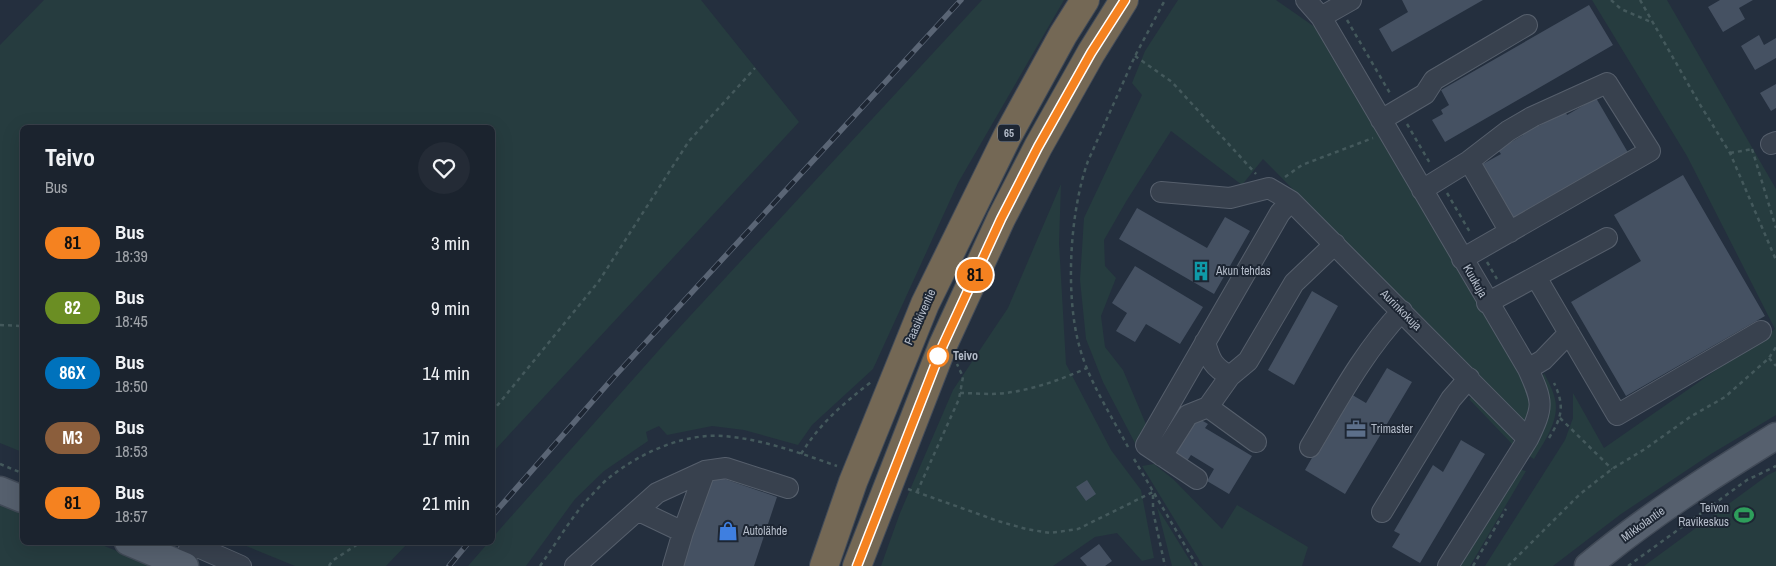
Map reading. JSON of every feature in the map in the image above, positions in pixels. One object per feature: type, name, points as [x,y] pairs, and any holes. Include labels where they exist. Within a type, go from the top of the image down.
[{"type":"highway","name":"Paasikiventie","points":[[824,566],[869,441],[911,337],[1007,137],[1063,35],[1085,0]]},
{"type":"highway","name":"65","points":[[857,566],[943,345],[1001,219],[1038,147],[1091,53],[1124,0]]},
{"type":"main road","name":"Mikkolantie","points":[[1588,566],[1635,529],[1701,482],[1776,436]]},
{"type":"main road","points":[[0,490],[20,499]]},
{"type":"main road","points":[[135,545],[184,566]]},
{"type":"street","name":"Kuukuja","points":[[1306,0],[1321,17],[1528,369],[1538,393],[1541,406],[1539,416],[1528,439],[1448,566]]},
{"type":"street","points":[[1321,17],[1351,0]]},
{"type":"street","points":[[1384,126],[1425,94],[1434,80],[1527,25]]},
{"type":"street","points":[[1422,190],[1469,161],[1508,131],[1532,117],[1607,83],[1650,151],[1462,259]]},
{"type":"street","points":[[1469,161],[1510,232]]},
{"type":"street","points":[[1161,192],[1230,198],[1269,188]]},
{"type":"street","name":"Aurinkokuja","points":[[1269,188],[1291,201],[1470,378],[1528,439]]},
{"type":"street","points":[[1197,479],[1146,445],[1280,212],[1291,201]]},
{"type":"street","points":[[1488,303],[1607,238]]},
{"type":"street","points":[[1162,456],[1188,415],[1208,407],[1230,376],[1248,361],[1294,283],[1335,244]]},
{"type":"street","points":[[1536,276],[1617,415],[1761,331]]},
{"type":"street","points":[[1310,447],[1360,363],[1382,333],[1402,311]]},
{"type":"street","points":[[1528,369],[1543,360],[1569,333]]},
{"type":"street","points":[[1205,342],[1210,360],[1218,370],[1230,376]]},
{"type":"street","points":[[1382,512],[1451,399],[1470,378]]},
{"type":"street","points":[[1208,407],[1256,442]]},
{"type":"street","points":[[575,566],[657,493],[705,471],[726,468],[788,488]]},
{"type":"street","points":[[673,566],[705,471]]},
{"type":"street","points":[[639,511],[683,532]]},
{"type":"street","points":[[184,566],[191,545]]},
{"type":"street","points":[[193,545],[241,566]]},
{"type":"path","points":[[1165,0],[1135,56],[1088,161],[1078,197],[1074,229],[1072,281],[1074,316],[1079,345],[1087,368],[1153,492],[1197,566]]},
{"type":"path","points":[[1611,0],[1621,9],[1651,22]]},
{"type":"path","points":[[1640,0],[1651,22],[1730,153],[1776,260]]},
{"type":"path","points":[[495,408],[599,281],[689,141],[755,68]]},
{"type":"path","points":[[1269,188],[1302,165],[1384,126]]},
{"type":"path","points":[[1730,153],[1767,145],[1776,228]]},
{"type":"path","points":[[0,325],[20,326]]},
{"type":"path","points":[[1508,566],[1580,494],[1612,469],[1646,449],[1690,417],[1725,397],[1769,358],[1776,347]]},
{"type":"path","points":[[1769,358],[1776,366]]},
{"type":"path","points":[[917,492],[960,393],[962,377],[957,363]]},
{"type":"path","points":[[960,393],[993,394],[1008,392],[1064,378],[1087,368]]},
{"type":"path","points":[[801,454],[814,434],[836,410],[871,382]]},
{"type":"path","points":[[1560,418],[1612,469]]},
{"type":"path","points":[[0,464],[20,472]]},
{"type":"path","points":[[1628,566],[1747,480],[1776,466]]},
{"type":"path","points":[[900,486],[998,521],[1050,533],[1078,529],[1153,492]]},
{"type":"path","points":[[1153,492],[1153,511],[1165,566]]},
{"type":"path","points":[[329,566],[332,561],[356,545]]},
{"type":"green space","points":[[44,0],[701,0],[799,122],[495,450],[495,125],[20,125],[20,451],[0,443],[0,45]]},
{"type":"green space","points":[[982,0],[1064,0],[958,183],[873,369],[812,425],[798,445],[744,430],[712,426],[667,435],[659,426],[646,432],[648,441],[604,471],[575,499],[526,566],[468,566],[486,545],[495,545],[495,535],[667,341]]},
{"type":"green space","points":[[1178,0],[1276,0],[1322,32],[1513,358],[1532,403],[1530,414],[1524,423],[1263,159],[1242,185],[1171,131],[1104,240],[1105,266],[1116,278],[1101,316],[1105,347],[1123,370],[1148,429],[1136,445],[1103,382],[1086,339],[1080,280],[1084,218],[1142,95],[1132,83],[1145,51]]},
{"type":"green space","points":[[1592,0],[1667,0],[1776,189],[1776,415],[1711,454],[1621,514],[1553,566],[1485,566],[1565,440],[1573,418],[1573,393],[1604,448],[1775,329],[1687,156]]},
{"type":"green space","points":[[1061,184],[1059,243],[1066,364],[1111,450],[1141,490],[1154,558],[1142,561],[1117,533],[1095,537],[1053,566],[881,566],[900,513],[953,390],[1008,308]]},
{"type":"green space","points":[[1544,373],[1554,396],[1556,407],[1553,423],[1534,459],[1527,455]]},
{"type":"green space","points":[[1474,394],[1513,438],[1513,445],[1469,399]]},
{"type":"green space","points":[[1154,464],[1173,479],[1222,529],[1237,505],[1308,547],[1302,566],[1203,566],[1142,466]]},
{"type":"green space","points":[[1518,469],[1526,471],[1470,566],[1460,566]]},
{"type":"green space","name":"Teivon Ravikeskus","points":[[1776,471],[1776,566],[1644,566],[1768,475]]},
{"type":"green space","points":[[0,502],[20,511],[20,545],[102,545],[154,566],[0,566]]},
{"type":"green space","points":[[1157,507],[1189,559],[1193,566],[1172,566]]},
{"type":"green space","points":[[244,545],[406,545],[386,566],[295,566]]},
{"type":"building","points":[[1402,0],[1483,0],[1392,52],[1379,29],[1408,12]]},
{"type":"building","points":[[1720,0],[1753,0],[1739,8],[1745,19],[1723,32],[1708,7]]},
{"type":"building","points":[[1589,5],[1613,45],[1445,142],[1432,120],[1443,114],[1441,110],[1449,105],[1441,90]]},
{"type":"building","points":[[1759,35],[1764,45],[1776,38],[1776,58],[1755,70],[1741,46]]},
{"type":"building","points":[[1776,84],[1776,108],[1771,111],[1760,93]]},
{"type":"building","points":[[1596,98],[1630,156],[1515,223],[1481,165],[1501,154],[1498,150],[1523,135],[1520,129],[1536,119],[1539,126],[1565,111],[1567,115]]},
{"type":"building","points":[[1683,175],[1765,316],[1626,396],[1571,302],[1641,261],[1614,215]]},
{"type":"building","name":"Akun tehdas","points":[[1137,208],[1207,248],[1225,217],[1250,231],[1214,294],[1119,239]]},
{"type":"building","points":[[1135,266],[1203,307],[1180,344],[1146,324],[1135,342],[1116,331],[1127,313],[1112,303]]},
{"type":"building","points":[[1312,291],[1338,306],[1294,385],[1268,370]]},
{"type":"building","points":[[1387,368],[1412,382],[1345,494],[1305,470],[1349,393],[1366,403]]},
{"type":"building","points":[[1193,415],[1208,424],[1205,428],[1252,456],[1229,494],[1207,481],[1214,469],[1191,455],[1187,461],[1171,451]]},
{"type":"building","points":[[1461,440],[1485,454],[1420,563],[1392,547],[1400,534],[1394,531],[1433,465],[1443,472]]},
{"type":"building","name":"Autolähde","points":[[710,474],[777,497],[754,566],[680,566]]},
{"type":"building","points":[[1087,480],[1096,494],[1086,501],[1076,487]]},
{"type":"building","points":[[1099,544],[1112,561],[1105,566],[1087,566],[1080,558]]},
{"type":"railway","points":[[495,513],[613,378],[961,0]]},
{"type":"railway","points":[[449,566],[466,545]]},
{"type":"bus line","name":"81","points":[[857,566],[943,345],[1001,219],[1038,147],[1091,53],[1125,0]]},
{"type":"place","name":"Akun tehdas","points":[[1201,271]]},
{"type":"place","name":"Teivo","points":[[938,356]]},
{"type":"place","name":"Trimaster","points":[[1356,429]]},
{"type":"place","name":"Teivon Ravikeskus","points":[[1744,515]]},
{"type":"place","name":"Autolähde","points":[[728,531]]}]
